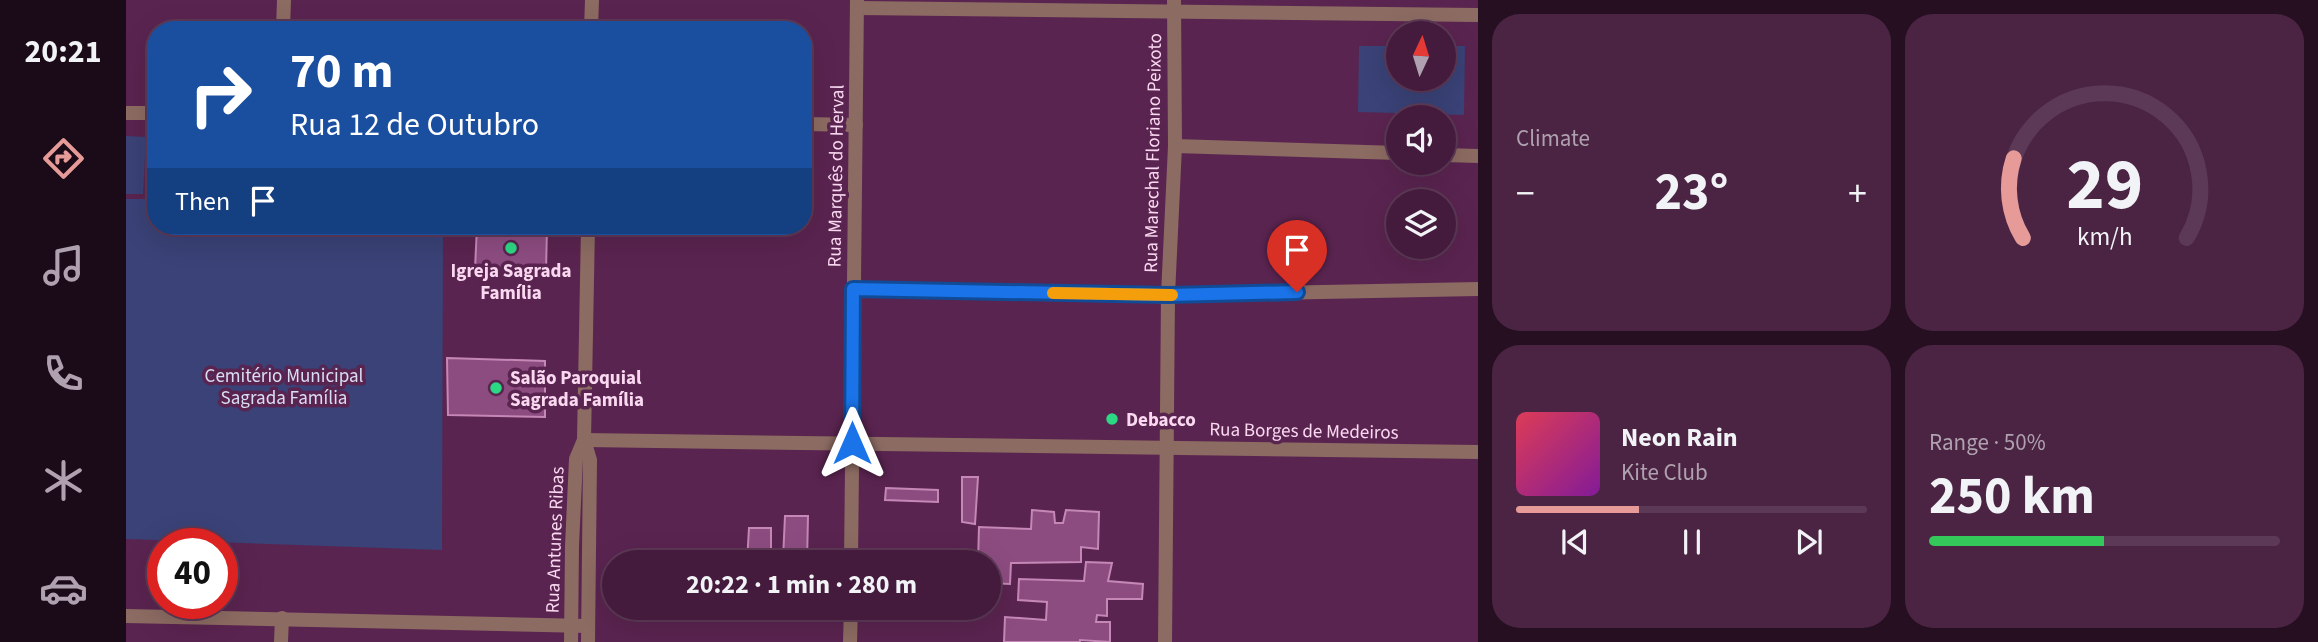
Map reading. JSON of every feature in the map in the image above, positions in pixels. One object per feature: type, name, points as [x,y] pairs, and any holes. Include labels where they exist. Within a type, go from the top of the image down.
[{"type":"street","points":[[284,0],[284,21]]},
{"type":"street","points":[[591,21],[592,0]]},
{"type":"street","points":[[857,4],[1174,6],[1478,15]]},
{"type":"street","name":"Rua Marquês do Herval","points":[[851,550],[857,4]]},
{"type":"street","name":"Rua Marechal Floriano Peixoto","points":[[1165,642],[1168,295],[1175,146],[1174,6]]},
{"type":"street","points":[[126,113],[147,113]]},
{"type":"street","points":[[812,124],[856,125]]},
{"type":"street","points":[[1175,146],[1386,153]]},
{"type":"street","points":[[1456,155],[1478,156]]},
{"type":"street","name":"Rua Antunes Ribas","points":[[588,235],[584,440],[590,460],[588,642]]},
{"type":"street","points":[[853,289],[1168,295],[1478,289]]},
{"type":"street","name":"Rua Antunes Ribas","points":[[571,642],[576,459],[584,440]]},
{"type":"street","name":"Rua Borges de Medeiros","points":[[584,440],[1478,452]]},
{"type":"street","points":[[572,546],[588,546]]},
{"type":"street","points":[[126,616],[588,626]]},
{"type":"street","points":[[281,642],[282,618]]},
{"type":"street","points":[[850,620],[850,642]]},
{"type":"green space","points":[[1359,46],[1386,46],[1386,91],[1456,91],[1456,46],[1465,46],[1464,115],[1456,115],[1456,105],[1386,105],[1386,113],[1358,112]]},
{"type":"green space","points":[[126,136],[146,137],[143,194],[126,194]]},
{"type":"green space","name":"Cemitério Municipal Sagrada Família","points":[[126,199],[147,199],[147,235],[443,235],[442,550],[238,543],[238,528],[147,528],[147,540],[126,539]]},
{"type":"building","name":"Igreja Sagrada Família","points":[[477,235],[547,235],[546,271],[475,269]]},
{"type":"building","name":"Salão Paroquial Sagrada Família","points":[[447,358],[545,361],[545,417],[448,415]]},
{"type":"building","points":[[962,477],[978,477],[975,524],[962,522]]},
{"type":"building","points":[[886,488],[938,490],[938,502],[885,500]]},
{"type":"building","points":[[1032,510],[1054,512],[1055,523],[1063,523],[1066,510],[1099,512],[1098,549],[1081,547],[1081,562],[1011,563],[1010,584],[1001,584],[1001,550],[978,550],[979,527],[1031,529]]},
{"type":"building","points":[[785,516],[808,516],[807,550],[783,550]]},
{"type":"building","points":[[749,528],[771,528],[771,550],[748,550]]},
{"type":"building","points":[[1086,562],[1112,563],[1108,581],[1143,584],[1142,599],[1107,599],[1107,616],[1097,615],[1096,622],[1110,622],[1110,642],[1004,642],[1005,617],[1046,620],[1047,602],[1018,600],[1019,579],[1084,581]]},
{"type":"slow traffic","points":[[1053,293],[1172,295]]},
{"type":"place","name":"Igreja Sagrada Família","points":[[511,248]]},
{"type":"place","name":"Salão Paroquial Sagrada Família","points":[[496,388]]},
{"type":"place","name":"Debacco","points":[[1112,419]]},
{"type":"route","points":[[852,443],[853,289],[1168,295],[1297,292]]}]
